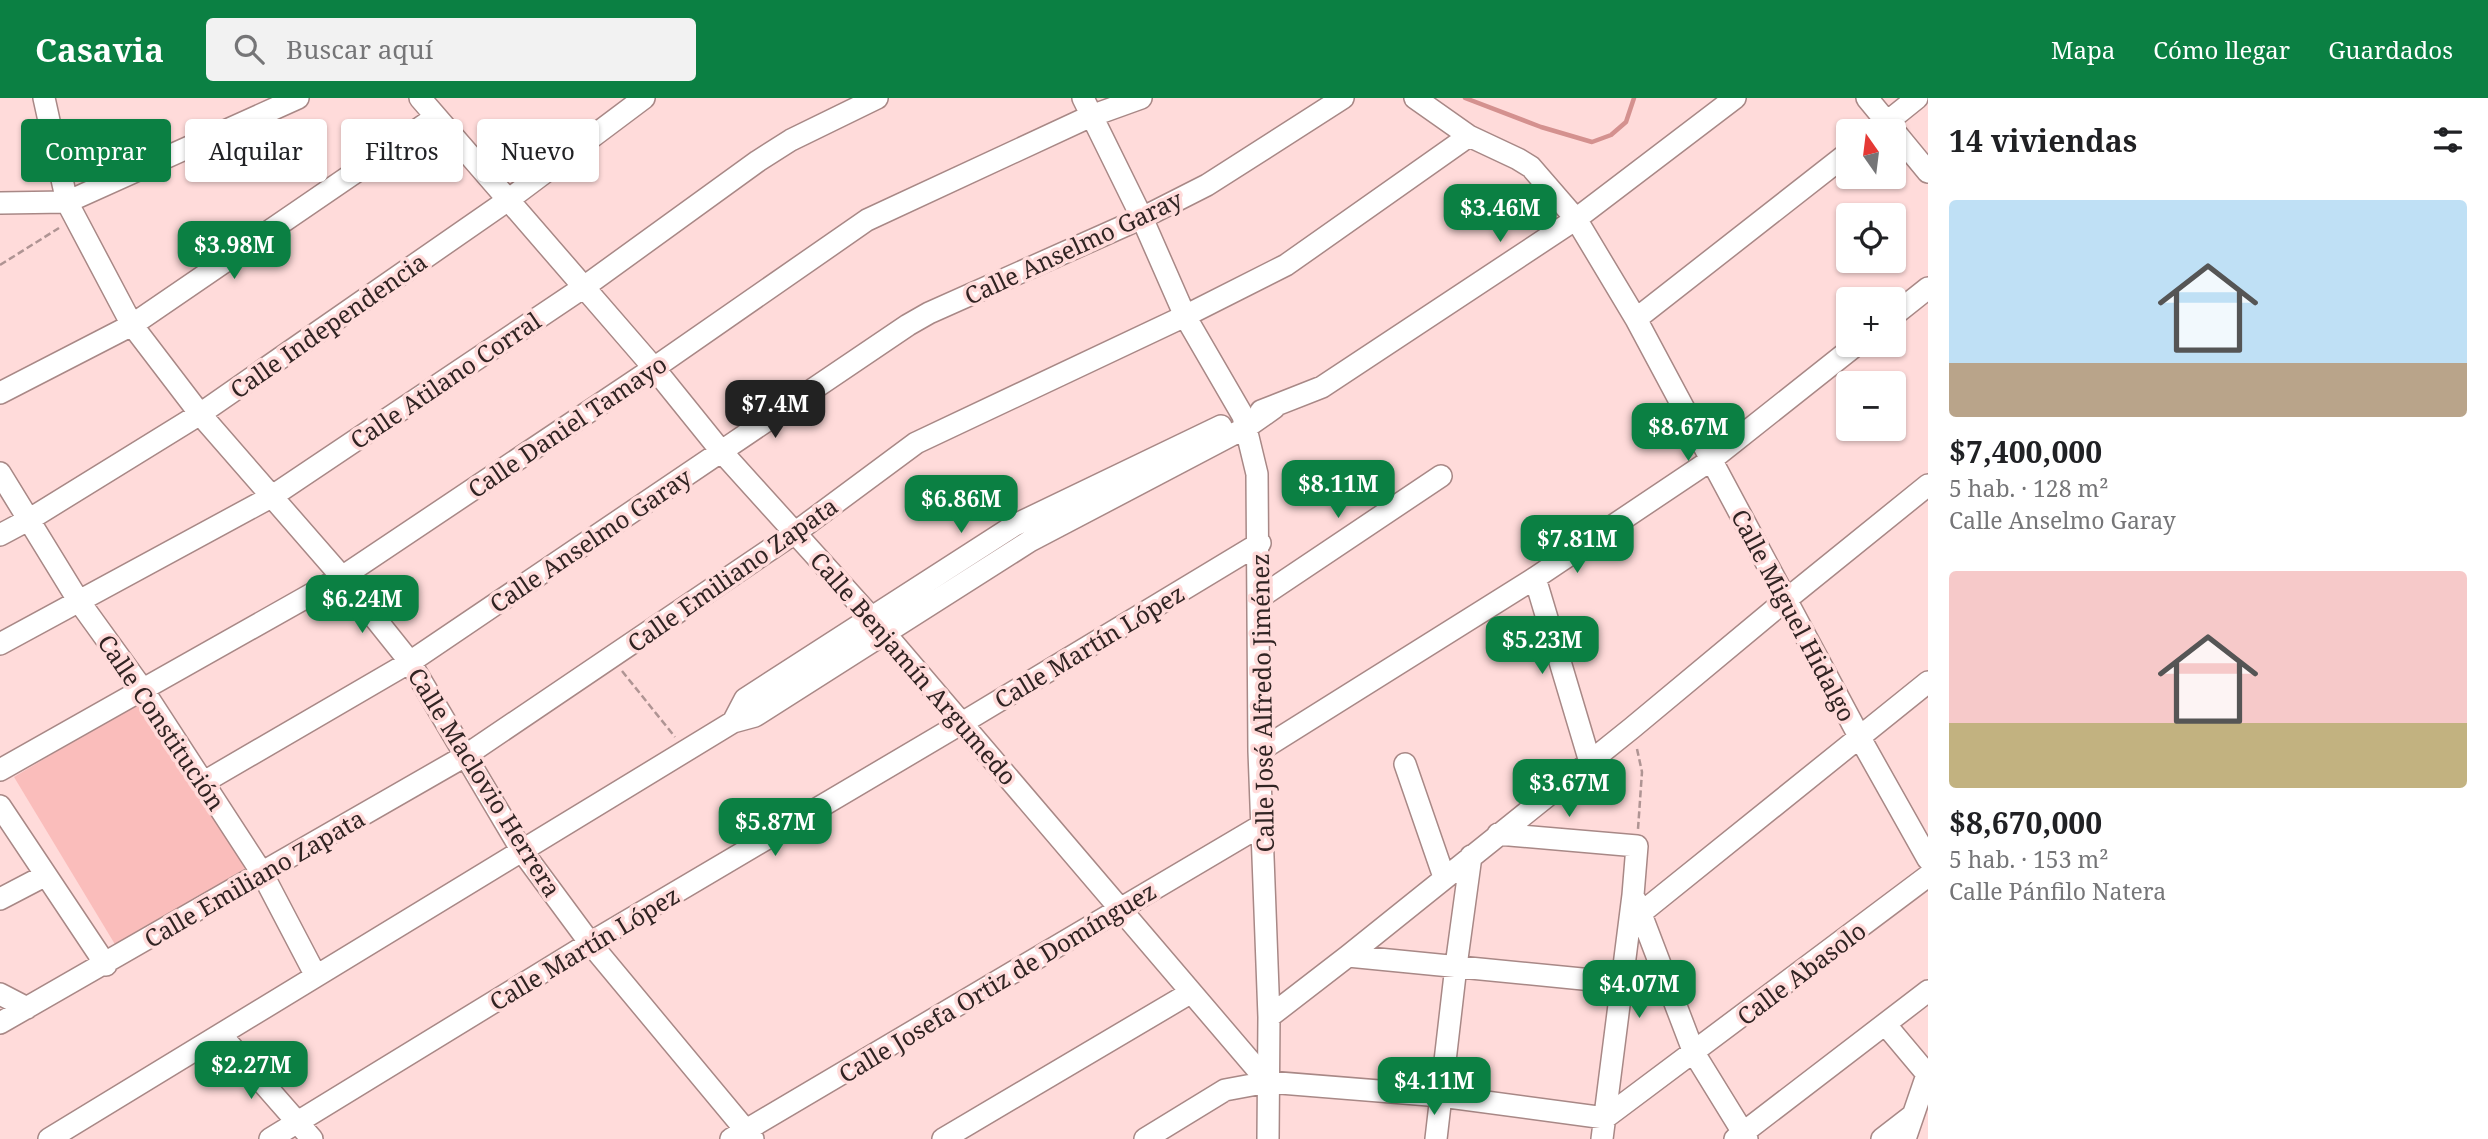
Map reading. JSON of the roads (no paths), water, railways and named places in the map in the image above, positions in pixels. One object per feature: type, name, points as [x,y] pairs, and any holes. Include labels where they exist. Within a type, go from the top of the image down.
[{"type":"street","name":"Calle Maclovio Herrera","points":[[44,98],[71,210],[132,325],[200,414],[342,577],[410,662],[522,851],[590,943],[743,1136]]},
{"type":"street","points":[[0,203],[71,210],[298,98]]},
{"type":"street","name":"Calle Benjamín Argumedo","points":[[420,98],[654,368],[721,451],[796,532],[962,723],[1268,1082]]},
{"type":"street","name":"Calle Independencia","points":[[0,535],[200,414],[508,200],[644,98]]},
{"type":"street","name":"Calle Atilano Corral","points":[[0,644],[271,497],[584,287],[780,147],[877,98]]},
{"type":"street","name":"Calle Daniel Tamayo","points":[[0,770],[342,577],[654,368],[867,220],[1087,107],[1141,98]]},
{"type":"street","name":"Calle Anselmo Garay","points":[[204,782],[410,662],[918,319],[1142,218],[1220,177],[1343,98]]},
{"type":"street","name":"Calle Miguel Hidalgo","points":[[1415,98],[1469,136],[1531,167],[1576,219],[1636,319],[1860,738],[1928,859]]},
{"type":"street","points":[[49,1139],[733,722],[745,699],[877,625],[1015,526],[1322,387],[1576,219],[1735,98]]},
{"type":"street","points":[[1867,98],[1877,119]]},
{"type":"street","points":[[1891,119],[1917,98]]},
{"type":"street","name":"Calle José Alfredo Jiménez","points":[[1087,107],[1142,218],[1185,316],[1245,422],[1257,474],[1260,543],[1259,751],[1269,1017],[1268,1139]]},
{"type":"street","points":[[0,393],[132,325],[436,117]]},
{"type":"street","name":"Calle Emiliano Zapata","points":[[0,1023],[106,965],[465,756],[796,532],[916,443],[1185,316],[1286,265],[1469,136]]},
{"type":"street","points":[[1906,151],[1928,172]]},
{"type":"street","points":[[1636,319],[1836,162]]},
{"type":"street","points":[[1906,305],[1928,288]]},
{"type":"street","points":[[1259,751],[1535,578],[1711,460],[1841,357]]},
{"type":"street","name":"Calle Constitución","points":[[0,473],[78,600],[143,690],[262,873],[316,976]]},
{"type":"street","points":[[1259,598],[1441,476]]},
{"type":"street","points":[[1269,1017],[1590,762],[1928,485]]},
{"type":"street","name":"Calle Martín López","points":[[270,1139],[590,943],[1260,543]]},
{"type":"street","points":[[1535,578],[1590,762]]},
{"type":"street","points":[[1637,904],[1860,738],[1928,682]]},
{"type":"street","points":[[1405,764],[1444,877]]},
{"type":"street","points":[[0,806],[106,965]]},
{"type":"street","name":"Calle Josefa Ortiz de Domínguez","points":[[743,1136],[1262,825]]},
{"type":"street","points":[[1145,1139],[1225,1090],[1268,1082],[1441,1096],[1605,1132],[1623,982],[1637,904],[1637,846],[1498,834]]},
{"type":"street","points":[[1436,1139],[1471,856]]},
{"type":"street","points":[[0,899],[46,875]]},
{"type":"street","name":"Calle Abasolo","points":[[1605,1132],[1694,1054],[1928,876]]},
{"type":"street","points":[[1637,904],[1694,1054],[1742,1137],[1928,991]]},
{"type":"street","points":[[1348,956],[1623,982]]},
{"type":"street","points":[[943,1139],[1190,993]]},
{"type":"street","points":[[0,994],[27,1008]]},
{"type":"street","points":[[1885,1024],[1928,1073],[1905,1139]]},
{"type":"street","points":[[221,1035],[312,1139]]},
{"type":"street","points":[[1882,1139],[1913,1115]]},
{"type":"waterway","points":[[1465,98],[1541,127],[1592,142],[1611,135],[1626,122],[1634,98]]}]
